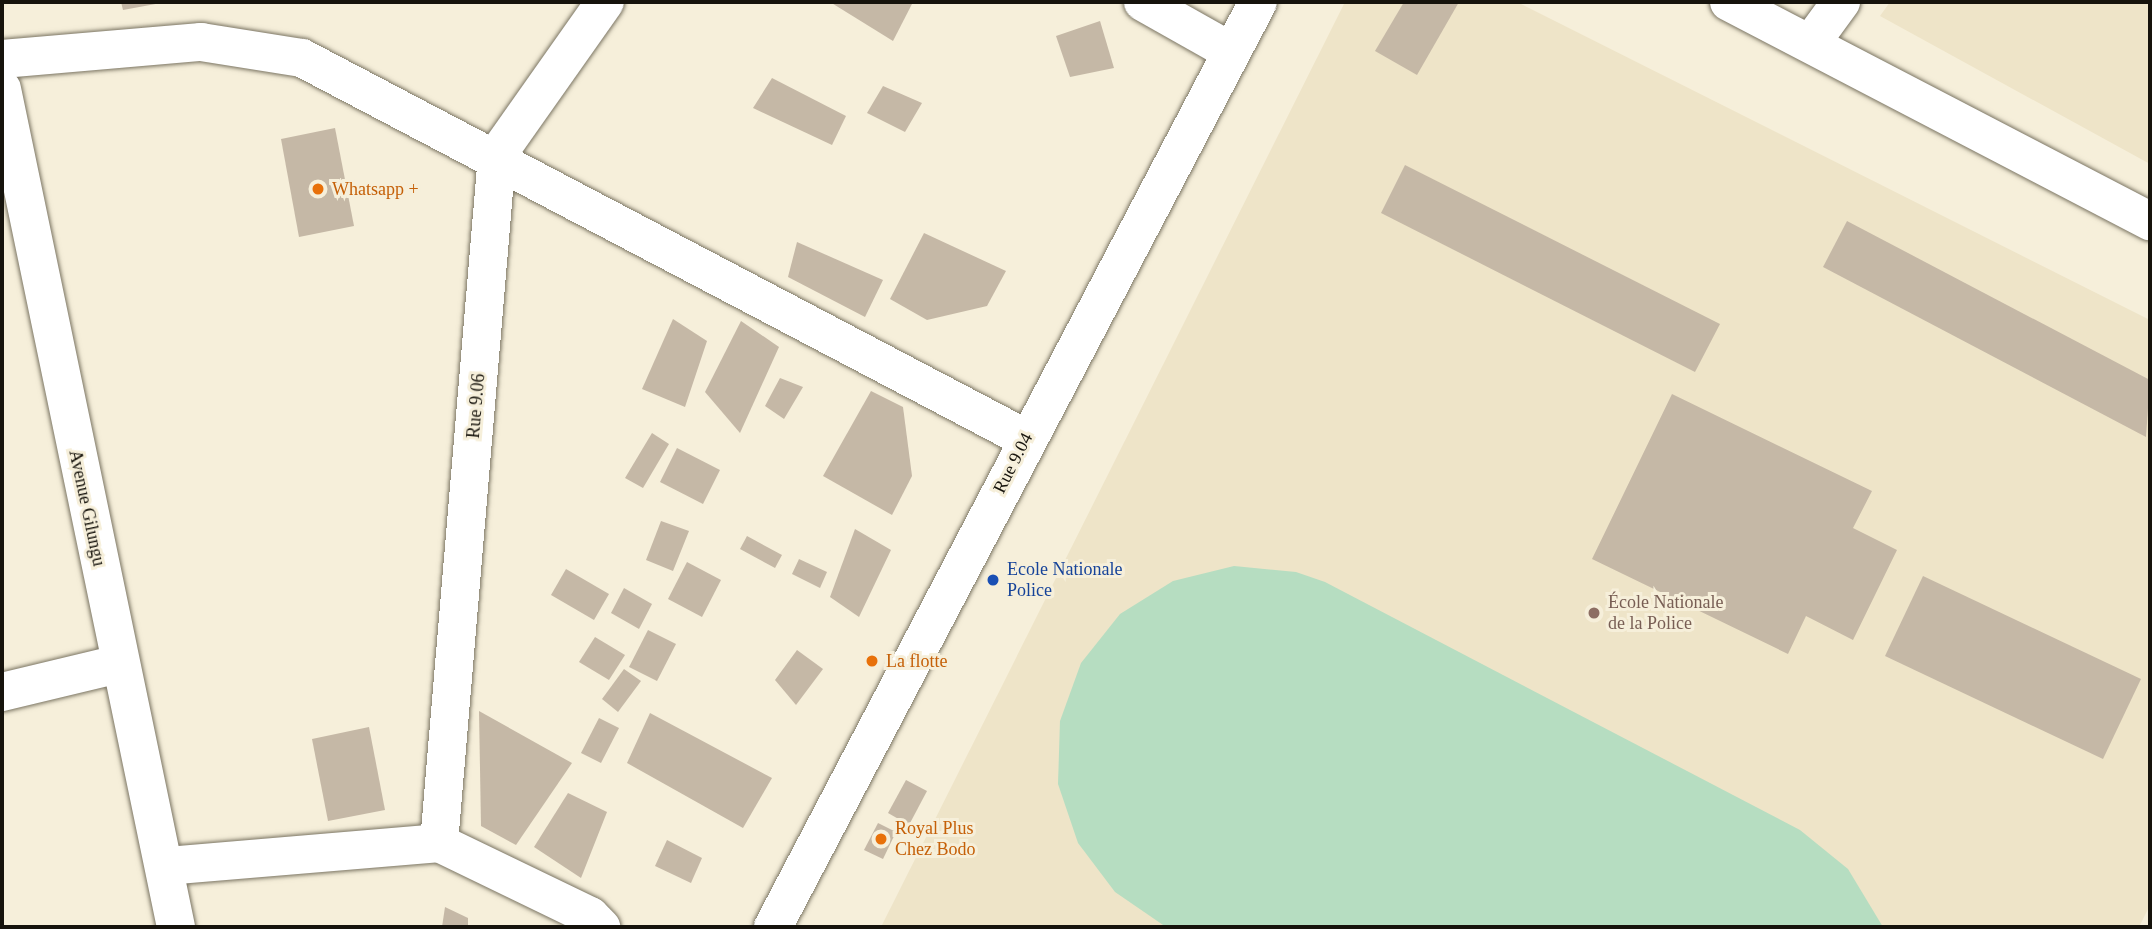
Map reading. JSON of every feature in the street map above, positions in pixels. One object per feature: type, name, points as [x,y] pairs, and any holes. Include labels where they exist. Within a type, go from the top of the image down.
[{"type":"street","points":[[497,155],[605,2]]},
{"type":"street","points":[[1143,2],[1230,51]]},
{"type":"street","name":"Rue 9.04","points":[[773,927],[1026,438],[1258,2]]},
{"type":"street","points":[[1729,2],[2150,221]]},
{"type":"street","points":[[1811,43],[1841,2]]},
{"type":"street","points":[[2,59],[201,42],[302,58],[497,155],[1026,438]]},
{"type":"street","name":"Avenue Gilungu","points":[[2,89],[119,664],[166,866],[176,927]]},
{"type":"street","name":"Rue 9.06","points":[[439,843],[497,155]]},
{"type":"street","points":[[2,692],[119,664]]},
{"type":"street","points":[[166,866],[439,843],[590,916],[601,927]]},
{"type":"shaded area","name":"École Nationale de la Police","points":[[1345,2],[1517,2],[2150,320],[2150,905],[2139,927],[881,927]]},
{"type":"shaded area","points":[[1890,2],[2150,2],[2150,164],[1880,16]]},
{"type":"green space","points":[[1234,566],[1296,572],[1325,582],[1800,830],[1848,869],[1883,927],[1166,927],[1115,892],[1078,843],[1058,784],[1060,721],[1081,663],[1120,614],[1173,581]]},
{"type":"building","points":[[121,2],[161,2],[161,3],[123,10]]},
{"type":"building","points":[[830,2],[913,2],[893,41]]},
{"type":"building","points":[[1404,2],[1459,2],[1417,75],[1375,51]]},
{"type":"building","points":[[1100,21],[1114,68],[1070,77],[1056,36]]},
{"type":"building","points":[[772,78],[846,116],[832,145],[753,108]]},
{"type":"building","points":[[883,86],[922,103],[905,132],[867,113]]},
{"type":"building","points":[[335,128],[354,226],[299,237],[281,139]]},
{"type":"building","points":[[1405,165],[1720,324],[1695,372],[1381,213]]},
{"type":"building","points":[[1847,221],[2150,380],[2146,437],[1823,267]]},
{"type":"building","points":[[924,233],[1006,271],[987,306],[927,320],[890,299]]},
{"type":"building","points":[[797,242],[883,280],[865,317],[788,277]]},
{"type":"building","points":[[673,319],[707,341],[685,407],[642,389]]},
{"type":"building","points":[[741,321],[779,347],[740,433],[705,392]]},
{"type":"building","points":[[780,378],[803,387],[784,419],[765,406]]},
{"type":"building","points":[[871,391],[903,407],[912,476],[892,515],[823,476]]},
{"type":"building","points":[[1672,394],[1872,491],[1853,528],[1897,550],[1853,640],[1806,616],[1788,654],[1592,559]]},
{"type":"building","points":[[652,433],[669,444],[643,488],[625,478]]},
{"type":"building","points":[[677,448],[720,470],[703,504],[660,482]]},
{"type":"building","points":[[661,521],[689,531],[673,571],[646,560]]},
{"type":"building","points":[[855,529],[891,550],[859,617],[830,597]]},
{"type":"building","points":[[747,536],[782,555],[775,568],[740,549]]},
{"type":"building","points":[[799,559],[827,572],[820,588],[792,574]]},
{"type":"building","points":[[687,562],[721,580],[702,617],[668,599]]},
{"type":"building","points":[[566,569],[609,594],[594,620],[551,595]]},
{"type":"building","points":[[1923,576],[2141,679],[2103,759],[1885,656]]},
{"type":"building","points":[[624,588],[652,604],[639,629],[611,613]]},
{"type":"building","points":[[648,630],[676,644],[657,681],[629,667]]},
{"type":"building","points":[[595,637],[625,655],[609,680],[579,662]]},
{"type":"building","points":[[797,650],[823,669],[796,705],[775,680]]},
{"type":"building","points":[[624,669],[641,681],[618,712],[602,699]]},
{"type":"building","points":[[479,711],[572,763],[516,845],[481,826]]},
{"type":"building","points":[[650,713],[772,778],[743,828],[627,763]]},
{"type":"building","points":[[599,718],[619,728],[601,763],[581,753]]},
{"type":"building","points":[[369,727],[385,810],[328,821],[312,739]]},
{"type":"building","points":[[906,780],[927,791],[909,825],[888,813]]},
{"type":"building","points":[[568,793],[607,812],[581,878],[534,847]]},
{"type":"building","points":[[878,823],[896,832],[883,859],[864,850]]},
{"type":"building","points":[[667,840],[702,858],[691,883],[655,866]]},
{"type":"building","points":[[445,907],[468,918],[468,927],[442,927]]},
{"type":"place","name":"Whatsapp +","points":[[318,189]]},
{"type":"place","name":"Ecole Nationale Police","points":[[993,580]]},
{"type":"place","name":"École Nationale de la Police","points":[[1594,613]]},
{"type":"place","name":"La flotte","points":[[872,661]]},
{"type":"place","name":"Royal Plus Chez Bodo","points":[[881,839]]}]
